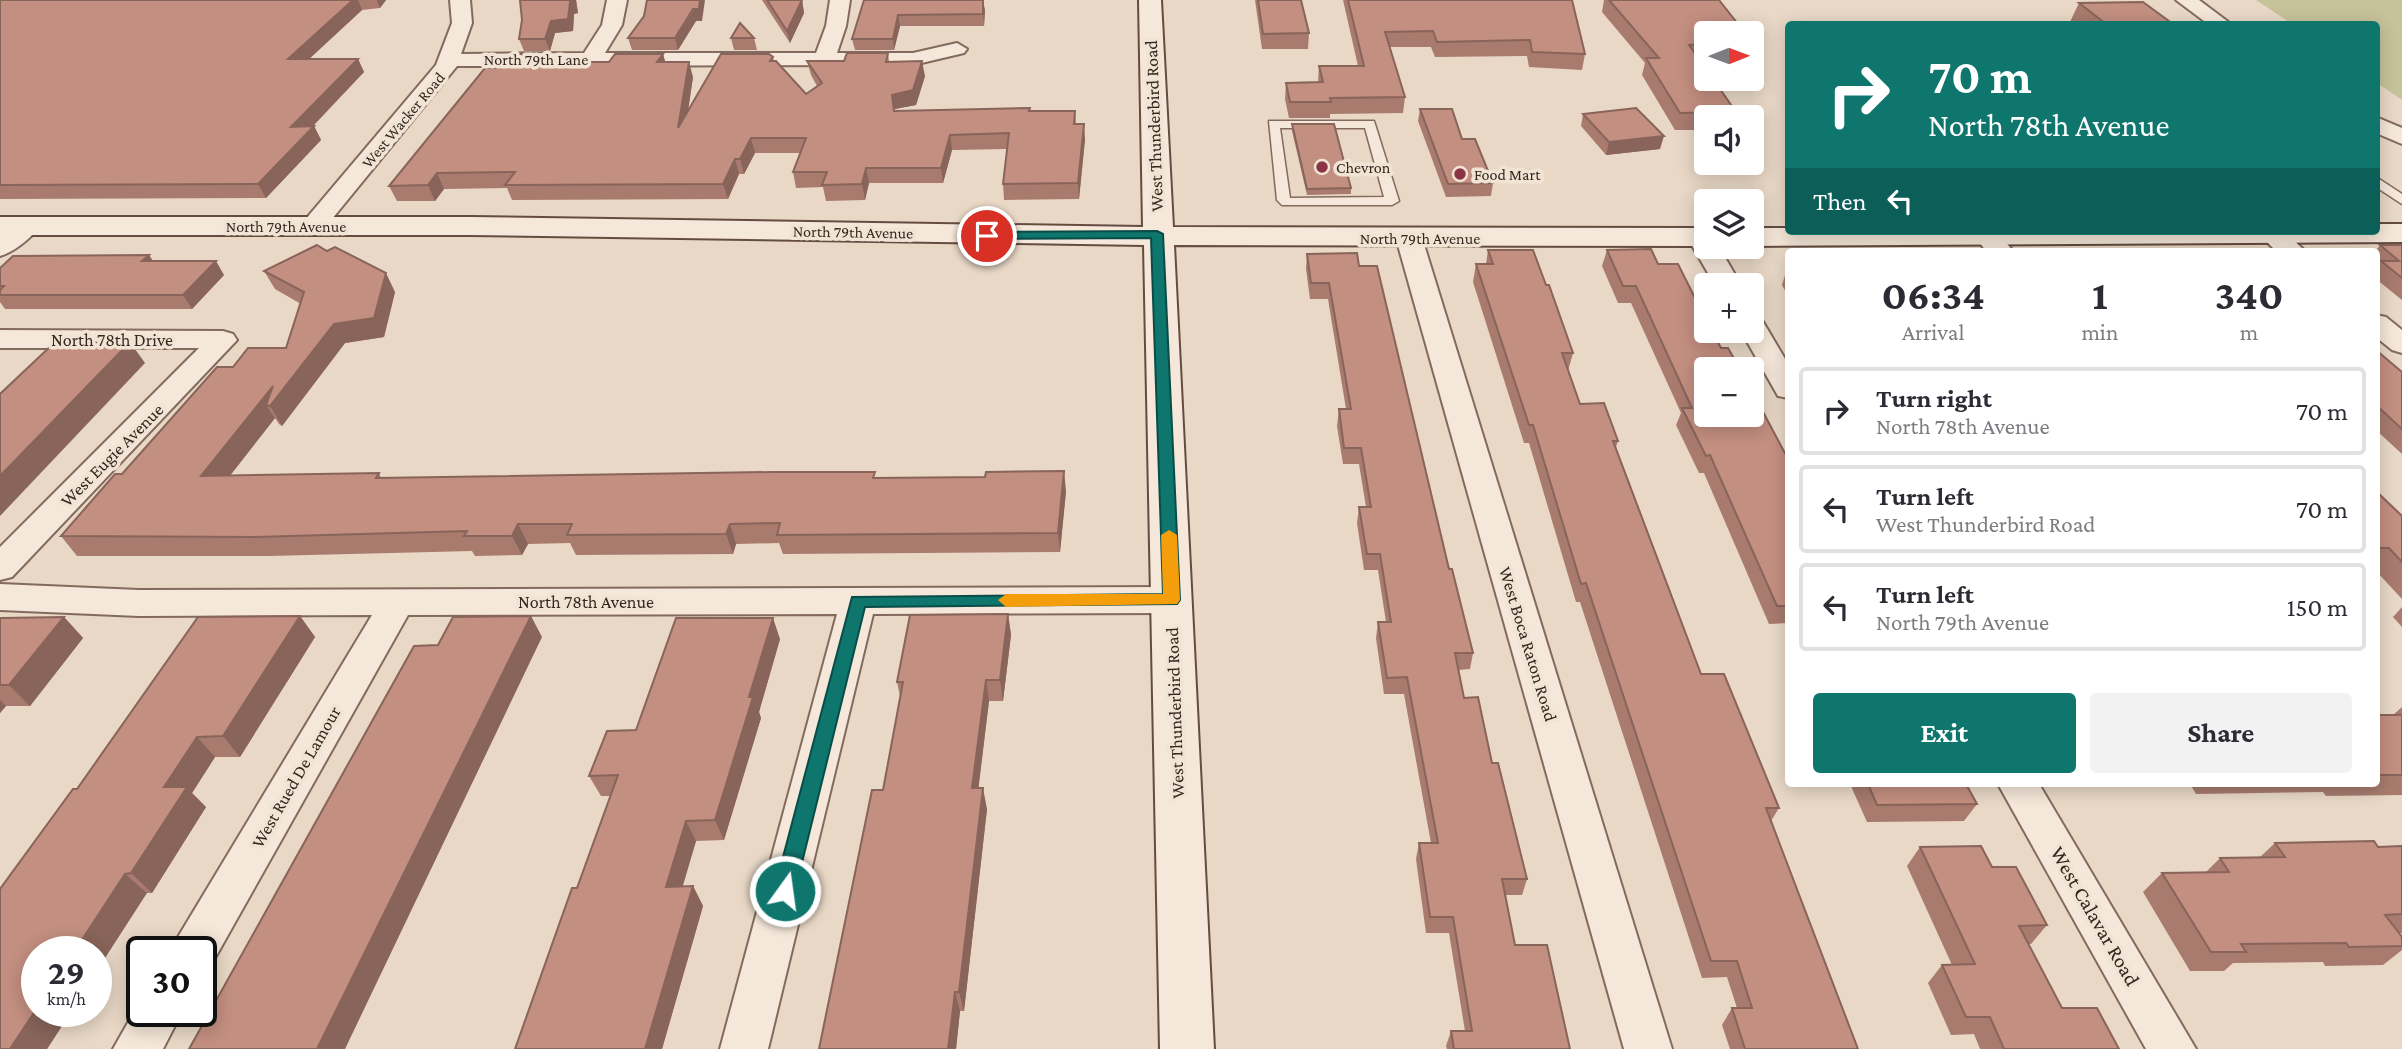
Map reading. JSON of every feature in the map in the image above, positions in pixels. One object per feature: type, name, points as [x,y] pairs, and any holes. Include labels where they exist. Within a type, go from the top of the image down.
[{"type":"street","name":"West Wacker Road","points":[[314,225],[396,129],[450,60],[462,23],[460,0]]},
{"type":"street","points":[[591,59],[612,25],[617,0]]},
{"type":"street","points":[[824,59],[836,26],[840,0]]},
{"type":"street","name":"West Thunderbird Road","points":[[1150,0],[1187,1049]]},
{"type":"street","points":[[2186,0],[2217,21]]},
{"type":"street","name":"North 79th Lane","points":[[450,60],[912,59],[957,49]]},
{"type":"street","points":[[2380,126],[2402,137]]},
{"type":"street","name":"North 79th Avenue","points":[[13,226],[314,225],[987,236],[1157,234],[1409,238],[1694,237]]},
{"type":"street","points":[[0,248],[13,226]]},
{"type":"street","points":[[2380,235],[2402,233]]},
{"type":"street","points":[[1764,237],[1994,244],[2282,243],[2378,235]]},
{"type":"street","name":"West Boca Raton Road","points":[[1409,238],[1648,1049]]},
{"type":"street","points":[[2380,326],[2402,344]]},
{"type":"street","name":"North 78th Drive","points":[[0,339],[223,340]]},
{"type":"street","name":"West Eugie Avenue","points":[[0,568],[223,340]]},
{"type":"street","points":[[1762,343],[1785,384]]},
{"type":"street","name":"North 78th Avenue","points":[[0,597],[139,603],[1171,600]]},
{"type":"street","points":[[744,1049],[858,601]]},
{"type":"street","name":"West Rued De Lamour","points":[[203,936],[398,602]]},
{"type":"street","name":"West Calavar Road","points":[[2020,787],[2172,1049]]},
{"type":"street","points":[[137,1049],[150,1027]]},
{"type":"lane","points":[[1273,124],[1370,124],[1392,201],[1287,202],[1284,200],[1273,124]]},
{"type":"lane","points":[[2380,184],[2402,200]]},
{"type":"shaded area","points":[[2256,0],[2402,0],[2402,100],[2380,85],[2380,21],[2288,21]]},
{"type":"building","points":[[0,0],[353,0],[288,59],[358,59],[291,127],[314,126],[258,184],[0,185]]},
{"type":"building","points":[[520,0],[574,2],[570,2],[568,19],[551,21],[545,39],[519,39],[522,20]]},
{"type":"building","points":[[647,0],[700,0],[699,9],[693,9],[675,38],[628,38],[644,16]]},
{"type":"building","points":[[767,0],[802,0],[787,31]]},
{"type":"building","points":[[864,0],[983,0],[983,14],[898,15],[893,39],[852,39]]},
{"type":"building","points":[[1258,0],[1301,0],[1309,33],[1263,34]]},
{"type":"building","points":[[1348,0],[1572,0],[1585,54],[1532,52],[1530,40],[1437,42],[1433,31],[1385,32],[1405,97],[1330,98],[1331,102],[1290,102],[1286,83],[1323,82],[1319,66],[1364,66]]},
{"type":"building","points":[[1609,0],[1719,0],[1736,21],[1694,21],[1694,45],[1689,45],[1694,52],[1694,91],[1721,91],[1731,105],[1694,105],[1694,113],[1680,113],[1646,58],[1659,58]]},
{"type":"building","points":[[2143,2],[2169,21],[2102,21],[2079,3]]},
{"type":"building","points":[[740,23],[754,38],[731,38]]},
{"type":"building","points":[[847,53],[888,53],[886,62],[922,61],[913,90],[892,95],[894,111],[1030,108],[1029,111],[1075,111],[1074,124],[1084,124],[1078,183],[1003,184],[1009,133],[950,135],[941,168],[866,168],[862,184],[822,185],[827,172],[793,172],[806,138],[751,138],[740,159],[735,159],[723,184],[505,185],[515,172],[437,173],[428,185],[389,186],[485,68],[496,68],[501,63],[514,63],[515,54],[530,54],[524,62],[609,62],[615,54],[663,54],[657,62],[689,62],[678,128],[721,54],[769,54],[773,57],[770,61],[776,61],[806,94],[822,83],[807,61],[844,61]]},
{"type":"building","points":[[1636,108],[1664,136],[1609,142],[1583,114]]},
{"type":"building","points":[[1420,109],[1452,109],[1462,139],[1475,139],[1493,183],[1448,184]]},
{"type":"building","name":"Chevron","points":[[1292,124],[1334,124],[1351,188],[1307,189]]},
{"type":"building","points":[[317,245],[327,251],[335,247],[386,273],[374,318],[334,324],[270,406],[266,405],[273,386],[201,476],[379,473],[376,478],[875,472],[873,478],[985,477],[986,472],[1064,471],[1058,533],[777,535],[780,523],[730,524],[726,534],[567,535],[572,524],[518,524],[512,536],[464,536],[467,531],[255,537],[61,536],[115,474],[122,474],[217,367],[233,367],[248,348],[286,348],[304,292],[264,271]]},
{"type":"building","points":[[2380,245],[2402,245],[2402,278],[2381,261],[2399,261]]},
{"type":"building","points":[[1651,249],[1658,264],[1678,264],[1694,296],[1694,343],[1718,343],[1721,348],[1728,348],[1733,357],[1694,357],[1694,427],[1764,427],[1764,414],[1785,453],[1785,606],[1777,606],[1710,455],[1706,456],[1682,408],[1692,408],[1636,286],[1623,286],[1607,250]]},
{"type":"building","points":[[1488,250],[1533,250],[1546,285],[1549,285],[1573,353],[1562,353],[1580,404],[1604,403],[1618,441],[1613,441],[1701,674],[1724,674],[1779,808],[1766,808],[1858,1049],[1745,1049],[1732,1008],[1752,1008],[1737,961],[1711,961],[1586,583],[1581,584],[1533,425],[1529,425],[1476,264],[1493,264]]},
{"type":"building","points":[[1357,253],[1359,266],[1377,266],[1449,569],[1452,569],[1473,653],[1455,653],[1464,698],[1478,697],[1492,763],[1498,763],[1527,879],[1502,879],[1515,945],[1547,945],[1570,1049],[1454,1049],[1451,1031],[1472,1031],[1453,917],[1430,917],[1419,843],[1438,843],[1407,677],[1387,678],[1378,622],[1391,622],[1380,554],[1367,554],[1359,507],[1371,507],[1361,448],[1344,448],[1339,409],[1351,409],[1329,283],[1311,283],[1307,254]]},
{"type":"building","points":[[149,255],[142,261],[216,261],[183,295],[0,295],[4,286],[0,286],[0,268],[13,256]]},
{"type":"building","points":[[130,342],[0,476],[0,394],[54,343]]},
{"type":"building","points":[[2380,353],[2402,372],[2402,429],[2380,409]]},
{"type":"building","points":[[2380,495],[2402,516],[2402,562],[2389,548],[2380,548]]},
{"type":"building","points":[[1008,614],[1000,680],[986,680],[972,788],[983,788],[959,992],[955,992],[948,1049],[819,1049],[872,790],[883,790],[903,682],[897,682],[910,615]]},
{"type":"building","points":[[300,616],[223,736],[197,737],[164,787],[187,787],[131,873],[125,874],[84,936],[21,936],[21,1027],[24,1027],[10,1049],[0,1049],[0,889],[73,789],[77,789],[198,617]]},
{"type":"building","points":[[531,616],[317,1049],[189,1049],[201,1027],[217,1027],[217,999],[414,646],[438,645],[453,617]]},
{"type":"building","points":[[64,617],[9,685],[0,685],[0,618]]},
{"type":"building","points":[[676,618],[773,618],[749,697],[753,697],[715,820],[686,821],[666,887],[693,886],[645,1049],[515,1049],[572,888],[577,888],[618,775],[589,776],[607,731],[636,730]]},
{"type":"building","points":[[2380,715],[2402,715],[2402,775],[2380,775]]},
{"type":"building","points":[[1869,787],[1968,787],[1977,804],[1877,805]]},
{"type":"building","points":[[2374,841],[2378,847],[2402,846],[2402,914],[2385,915],[2402,937],[2402,946],[2349,947],[2346,943],[2241,944],[2246,952],[2211,952],[2162,873],[2229,872],[2220,858],[2285,857],[2275,843]]},
{"type":"building","points":[[1981,846],[1992,867],[2016,867],[2047,925],[2019,926],[2062,1008],[2097,1008],[2119,1049],[2004,1049],[1990,1017],[1966,1017],[1942,965],[1975,964],[1920,847]]},
{"type":"slow traffic","points":[[1006,600],[1171,600],[1169,535]]},
{"type":"place","name":"Chevron","points":[[1322,167]]},
{"type":"place","name":"Food Mart","points":[[1460,174]]},
{"type":"route","points":[[785,891],[858,601],[1171,600],[1157,234],[987,236]]}]
